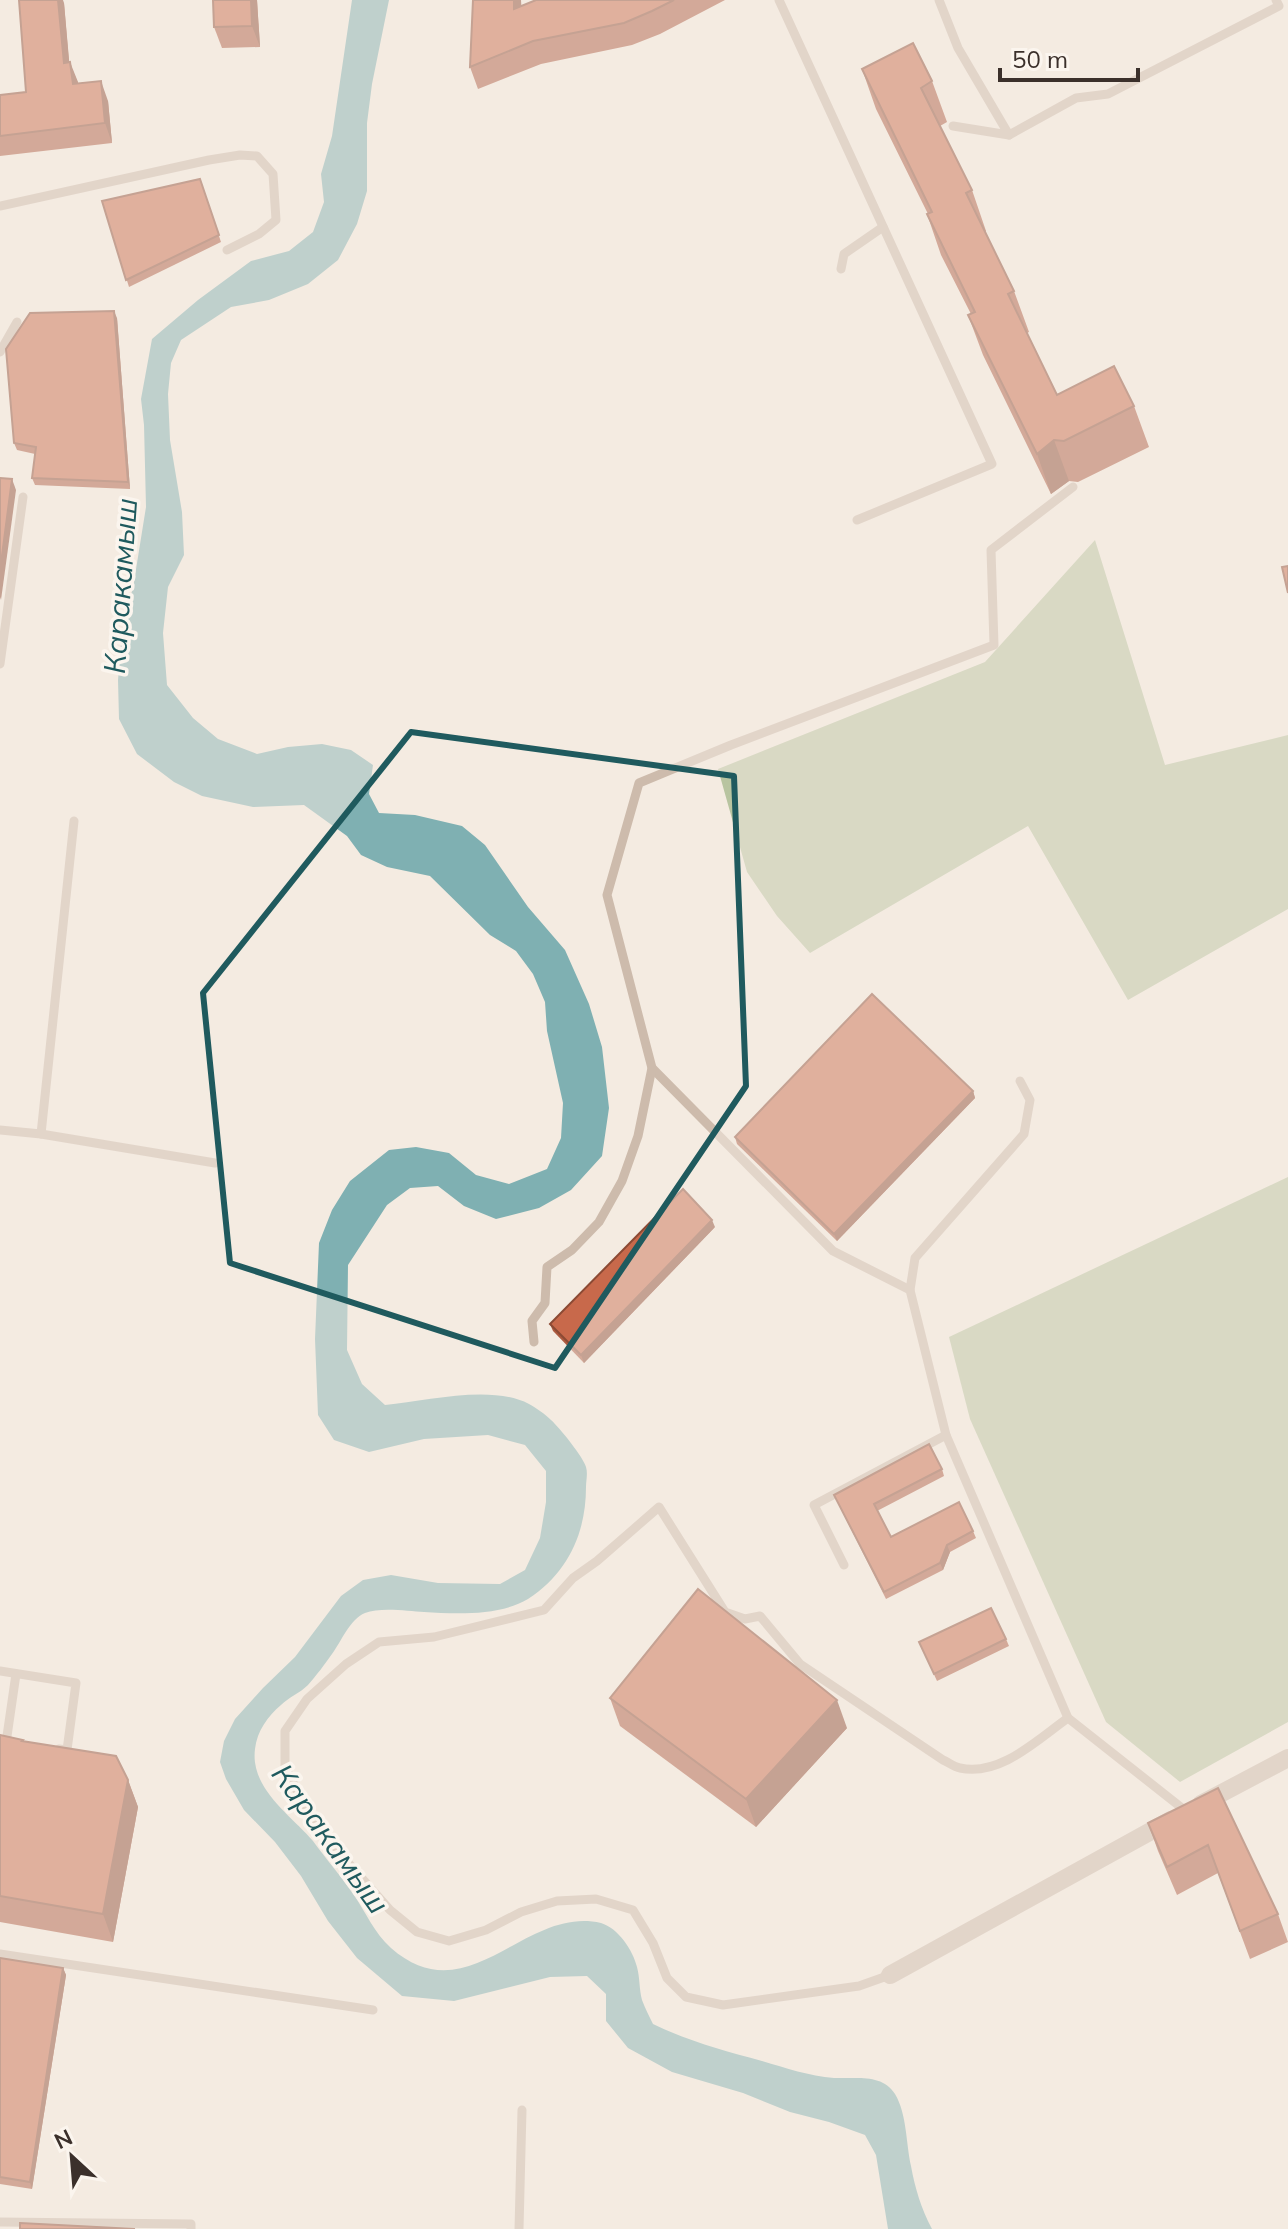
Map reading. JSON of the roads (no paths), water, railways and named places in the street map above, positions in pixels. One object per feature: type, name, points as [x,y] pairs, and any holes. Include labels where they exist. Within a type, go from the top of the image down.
[{"type":"street","points":[[890,1975],[1288,1758]]},
{"type":"lane","points":[[779,0],[992,464],[857,520]]},
{"type":"lane","points":[[939,0],[958,48],[1009,135]]},
{"type":"lane","points":[[953,126],[1009,135],[1076,98],[1108,94],[1279,6],[1276,0]]},
{"type":"lane","points":[[0,206],[209,160],[240,155],[257,156],[273,174],[276,220],[259,234],[227,250]]},
{"type":"lane","points":[[841,269],[844,254],[883,227]]},
{"type":"lane","points":[[0,352],[17,322]]},
{"type":"lane","points":[[534,1342],[532,1321],[545,1303],[547,1267],[572,1250],[599,1222],[622,1181],[638,1136],[652,1068],[607,895],[639,783],[994,645],[991,550],[1073,487]]},
{"type":"lane","points":[[0,664],[23,497]]},
{"type":"lane","points":[[41,1134],[74,821]]},
{"type":"lane","points":[[652,1068],[833,1251],[910,1290]]},
{"type":"lane","points":[[1020,1081],[1030,1100],[1024,1134],[915,1258],[910,1290],[946,1435],[1068,1718],[1187,1812]]},
{"type":"lane","points":[[0,1130],[215,1163]]},
{"type":"lane","points":[[844,1565],[814,1505],[946,1435]]},
{"type":"lane","points":[[890,1975],[859,1986],[723,2005],[686,1997],[667,1978],[653,1943],[633,1910],[596,1899],[557,1901],[521,1912],[486,1930],[449,1941],[417,1932],[390,1910],[328,1840],[304,1805],[285,1766],[285,1731],[307,1699],[346,1664],[379,1642],[434,1637],[544,1610],[573,1578],[659,1507],[725,1612],[745,1619],[760,1616],[800,1664],[943,1760],[960,1768],[988,1769],[1013,1756],[1068,1718]]},
{"type":"lane","points":[[0,1671],[76,1683],[67,1750],[52,1748]]},
{"type":"lane","points":[[16,1674],[3,1742],[21,1745]]},
{"type":"lane","points":[[0,1954],[373,2010]]},
{"type":"lane","points":[[519,2229],[522,2110]]},
{"type":"lane","points":[[0,2222],[16,2226],[191,2224],[191,2229]]},
{"type":"water","points":[[352,0],[389,0],[367,123],[367,191],[357,224],[338,260],[308,284],[269,300],[231,307],[181,340],[171,363],[168,394],[170,440],[182,512],[184,555],[168,587],[163,633],[167,685],[193,718],[218,739],[257,754],[322,744],[351,750],[373,765],[369,794],[379,813],[415,815],[462,826],[485,845],[528,907],[565,950],[589,1004],[602,1047],[609,1108],[602,1156],[571,1190],[539,1208],[496,1219],[464,1206],[438,1186],[410,1188],[387,1205],[348,1265],[347,1350],[362,1384],[385,1405],[478,1394],[514,1398],[543,1413],[571,1443],[587,1469],[583,1520],[572,1550],[542,1589],[517,1605],[464,1613],[378,1610],[360,1616],[350,1625],[308,1685],[284,1702],[268,1719],[256,1742],[255,1763],[265,1789],[313,1841],[380,1936],[391,1948],[419,1966],[446,1970],[471,1965],[547,1929],[573,1922],[601,1923],[624,1940],[632,1954],[642,2000],[653,2024],[707,2045],[798,2071],[834,2078],[868,2078],[890,2087],[902,2110],[914,2182],[932,2229],[888,2229],[876,2155],[865,2135],[672,2072],[628,2048],[606,2021],[606,1994],[587,1976],[550,1977],[454,2001],[402,1996],[357,1958],[328,1921],[301,1876],[275,1842],[244,1810],[220,1762],[224,1741],[235,1719],[295,1657],[341,1596],[363,1580],[391,1575],[438,1583],[500,1584],[525,1570],[540,1538],[546,1502],[546,1471],[525,1445],[488,1435],[424,1439],[369,1452],[334,1440],[318,1415],[315,1339],[319,1243],[332,1210],[350,1181],[389,1150],[416,1147],[449,1153],[476,1175],[509,1184],[547,1169],[561,1138],[563,1103],[547,1031],[545,1002],[533,974],[516,951],[490,935],[430,876],[387,867],[361,855],[347,836],[304,805],[253,807],[202,796],[174,782],[137,754],[119,719],[118,680],[124,618],[133,588],[146,507],[141,399],[152,339],[251,261],[289,251],[313,232],[324,202],[321,174],[332,136]]},
{"type":"water label","name":"Каракамыш","points":[[121,586]]},
{"type":"water label","name":"Каракамыш","points":[[330,1839]]}]
